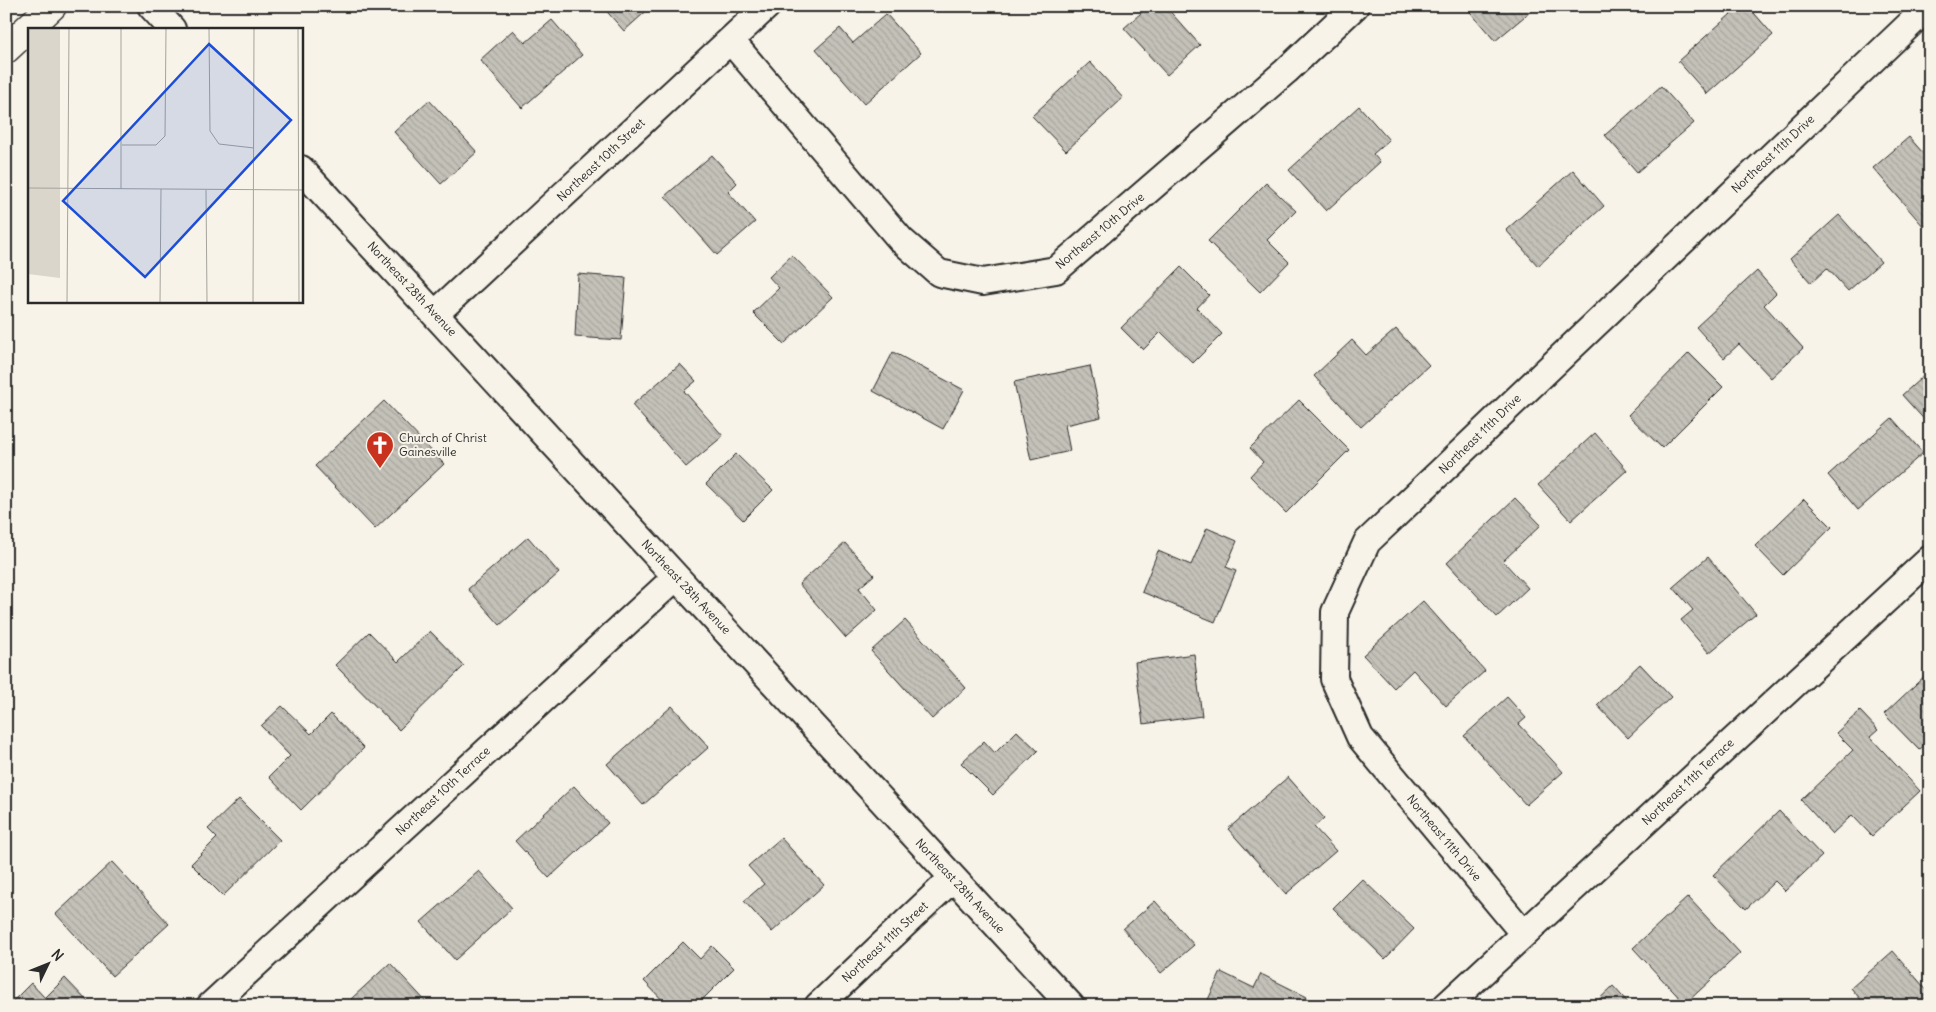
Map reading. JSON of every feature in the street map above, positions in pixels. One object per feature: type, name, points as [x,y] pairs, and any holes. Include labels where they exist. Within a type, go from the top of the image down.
[{"type":"street","points":[[28,28],[52,6]]},
{"type":"street","points":[[151,6],[171,28]]},
{"type":"street","name":"Northeast 10th Street","points":[[435,314],[767,6]]},
{"type":"street","name":"Northeast 10th Drive","points":[[730,41],[901,240],[939,274],[983,282],[1056,270],[1286,71],[1355,6]]},
{"type":"street","name":"Northeast 11th Drive","points":[[1524,934],[1360,737],[1334,679],[1335,612],[1367,542],[1929,6]]},
{"type":"street","points":[[6,49],[28,28]]},
{"type":"street","name":"Northeast 28th Avenue","points":[[302,169],[1071,1006]]},
{"type":"street","name":"Northeast 11th Terrace","points":[[1446,1006],[1930,558]]},
{"type":"street","name":"Northeast 10th Terrace","points":[[210,1006],[676,576]]},
{"type":"street","name":"Northeast 11th Street","points":[[818,1006],[953,878]]},
{"type":"building","points":[[602,6],[652,6],[624,31]]},
{"type":"building","points":[[1149,6],[1165,6],[1200,45],[1167,75],[1124,28]]},
{"type":"building","points":[[1465,6],[1537,6],[1495,41]]},
{"type":"building","points":[[1740,6],[1748,6],[1773,35],[1707,94],[1678,61]]},
{"type":"building","points":[[1786,6],[1799,6],[1792,12]]},
{"type":"building","points":[[886,14],[921,53],[864,104],[816,49],[840,28],[853,43]]},
{"type":"building","points":[[552,20],[582,55],[522,108],[480,60],[513,30],[525,43]]},
{"type":"building","points":[[1090,62],[1123,98],[1066,151],[1032,116]]},
{"type":"building","points":[[1661,86],[1694,123],[1637,172],[1605,135]]},
{"type":"building","points":[[429,100],[477,152],[441,184],[394,132]]},
{"type":"building","points":[[1359,106],[1389,140],[1373,154],[1380,162],[1326,211],[1289,170]]},
{"type":"building","points":[[1909,137],[1930,161],[1930,222],[1924,227],[1873,168]]},
{"type":"building","points":[[712,155],[737,183],[728,192],[755,222],[717,255],[665,196]]},
{"type":"building","points":[[1573,170],[1604,206],[1538,266],[1506,230]]},
{"type":"building","points":[[1266,183],[1296,211],[1267,240],[1289,262],[1260,292],[1208,241]]},
{"type":"building","points":[[1839,215],[1881,262],[1848,291],[1827,268],[1811,283],[1790,259]]},
{"type":"building","points":[[792,255],[833,297],[784,344],[753,313],[779,288],[769,277]]},
{"type":"building","points":[[1181,267],[1209,295],[1197,308],[1222,334],[1193,363],[1161,332],[1143,350],[1121,328]]},
{"type":"building","points":[[1757,271],[1776,293],[1764,305],[1803,348],[1771,378],[1739,344],[1724,358],[1696,327]]},
{"type":"building","points":[[578,274],[626,278],[621,340],[575,337]]},
{"type":"building","points":[[1396,329],[1429,365],[1361,427],[1314,376],[1352,340],[1366,355]]},
{"type":"building","points":[[893,352],[964,390],[943,429],[873,391]]},
{"type":"building","points":[[1689,353],[1723,387],[1662,448],[1628,415]]},
{"type":"building","points":[[680,364],[696,381],[684,391],[723,436],[686,467],[632,405]]},
{"type":"building","points":[[1090,366],[1101,417],[1065,425],[1070,451],[1031,460],[1014,382]]},
{"type":"building","points":[[1930,370],[1930,426],[1902,395]]},
{"type":"building","points":[[1299,400],[1349,450],[1286,513],[1250,476],[1263,462],[1250,448]]},
{"type":"building","points":[[384,401],[444,464],[375,529],[315,466]]},
{"type":"building","points":[[1892,418],[1923,453],[1858,510],[1828,475]]},
{"type":"building","points":[[1595,433],[1627,470],[1571,521],[1538,485]]},
{"type":"building","points":[[736,454],[773,490],[743,520],[706,484]]},
{"type":"building","points":[[1515,498],[1541,525],[1503,561],[1528,588],[1497,617],[1447,563]]},
{"type":"building","points":[[1804,499],[1832,527],[1783,575],[1755,546]]},
{"type":"building","points":[[1207,528],[1237,541],[1226,567],[1236,571],[1215,622],[1142,592],[1158,551],[1191,565]]},
{"type":"building","points":[[528,537],[559,573],[500,625],[468,589]]},
{"type":"building","points":[[845,543],[874,575],[859,588],[877,610],[846,638],[799,584]]},
{"type":"building","points":[[1708,557],[1756,614],[1709,653],[1681,620],[1693,610],[1673,587]]},
{"type":"building","points":[[1423,601],[1485,671],[1446,706],[1413,670],[1394,688],[1363,655]]},
{"type":"building","points":[[905,620],[966,688],[932,719],[871,651]]},
{"type":"building","points":[[430,631],[464,666],[399,730],[335,665],[369,632],[398,662]]},
{"type":"building","points":[[1194,654],[1202,716],[1143,724],[1135,662]]},
{"type":"building","points":[[1640,664],[1671,697],[1628,738],[1597,705]]},
{"type":"building","points":[[1930,671],[1930,740],[1919,750],[1884,714]]},
{"type":"building","points":[[1507,697],[1526,718],[1519,724],[1563,772],[1526,805],[1464,736]]},
{"type":"building","points":[[282,706],[311,734],[331,714],[364,748],[301,810],[269,777],[290,756],[261,726]]},
{"type":"building","points":[[672,706],[709,747],[643,805],[607,764]]},
{"type":"building","points":[[1860,711],[1878,730],[1870,737],[1920,791],[1872,836],[1852,815],[1832,834],[1801,800],[1853,750],[1836,733]]},
{"type":"building","points":[[1017,731],[1038,751],[993,795],[961,763],[984,741],[995,753]]},
{"type":"building","points":[[1288,777],[1324,818],[1314,827],[1336,851],[1286,894],[1228,829]]},
{"type":"building","points":[[574,786],[608,823],[549,878],[515,841]]},
{"type":"building","points":[[239,799],[280,840],[223,896],[191,864],[217,838],[208,829]]},
{"type":"building","points":[[1779,811],[1822,856],[1785,891],[1775,881],[1746,909],[1713,875]]},
{"type":"building","points":[[781,838],[824,885],[772,932],[744,901],[764,884],[748,866]]},
{"type":"building","points":[[112,862],[169,924],[112,976],[56,914]]},
{"type":"building","points":[[479,871],[512,908],[455,960],[421,922]]},
{"type":"building","points":[[1362,879],[1414,929],[1385,959],[1333,908]]},
{"type":"building","points":[[1688,897],[1740,953],[1685,1004],[1633,948]]},
{"type":"building","points":[[1155,901],[1194,945],[1161,973],[1123,929]]},
{"type":"building","points":[[683,942],[700,959],[712,946],[734,968],[696,1006],[668,1006],[644,981]]},
{"type":"building","points":[[1893,951],[1930,994],[1916,1006],[1866,1006],[1851,988]]},
{"type":"building","points":[[390,963],[430,1006],[357,1006],[351,999]]},
{"type":"building","points":[[1221,972],[1254,988],[1261,974],[1307,997],[1302,1006],[1205,1006]]},
{"type":"building","points":[[65,978],[88,1002],[85,1006],[8,1006],[31,983],[45,998]]},
{"type":"building","points":[[1613,986],[1631,1006],[1592,1006]]},
{"type":"place","name":"Church of Christ Gainesville","points":[[380,469]]}]
